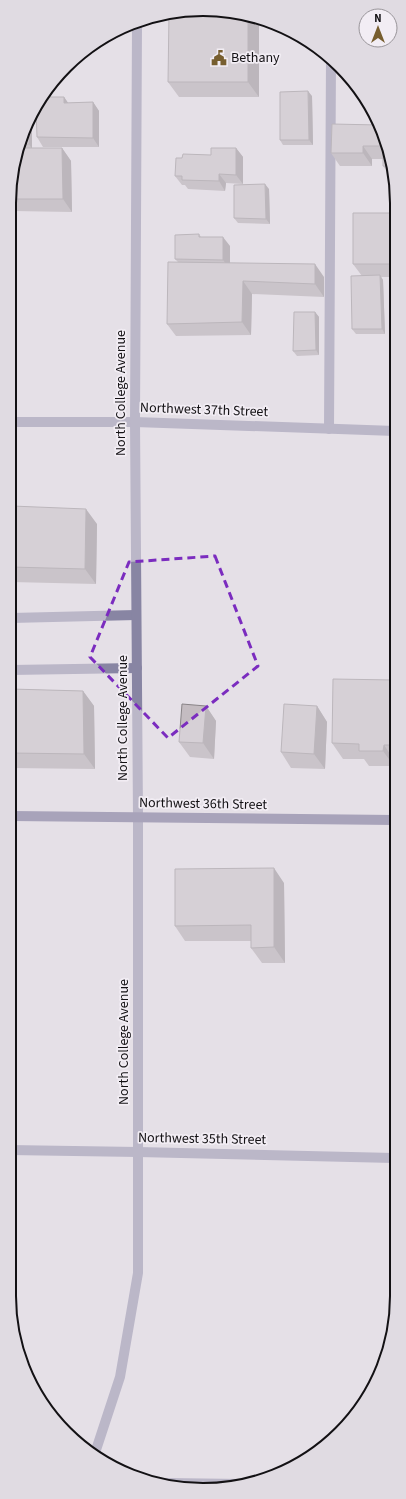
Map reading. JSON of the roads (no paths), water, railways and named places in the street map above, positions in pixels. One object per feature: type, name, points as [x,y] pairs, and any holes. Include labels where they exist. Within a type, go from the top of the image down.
[{"type":"main road","name":"Northwest 36th Street","points":[[16,816],[138,816],[390,820]]},
{"type":"street","name":"North College Avenue","points":[[96,1449],[120,1377],[138,1273],[138,816],[135,422],[136,28]]},
{"type":"street","points":[[329,429],[331,67]]},
{"type":"street","name":"Northwest 37th Street","points":[[16,422],[135,422],[390,431]]},
{"type":"street","points":[[16,618],[136,615]]},
{"type":"street","points":[[16,670],[137,668]]},
{"type":"street","name":"Northwest 35th Street","points":[[16,1150],[390,1158]]},
{"type":"place","name":"Bethany","points":[[219,58]]}]
